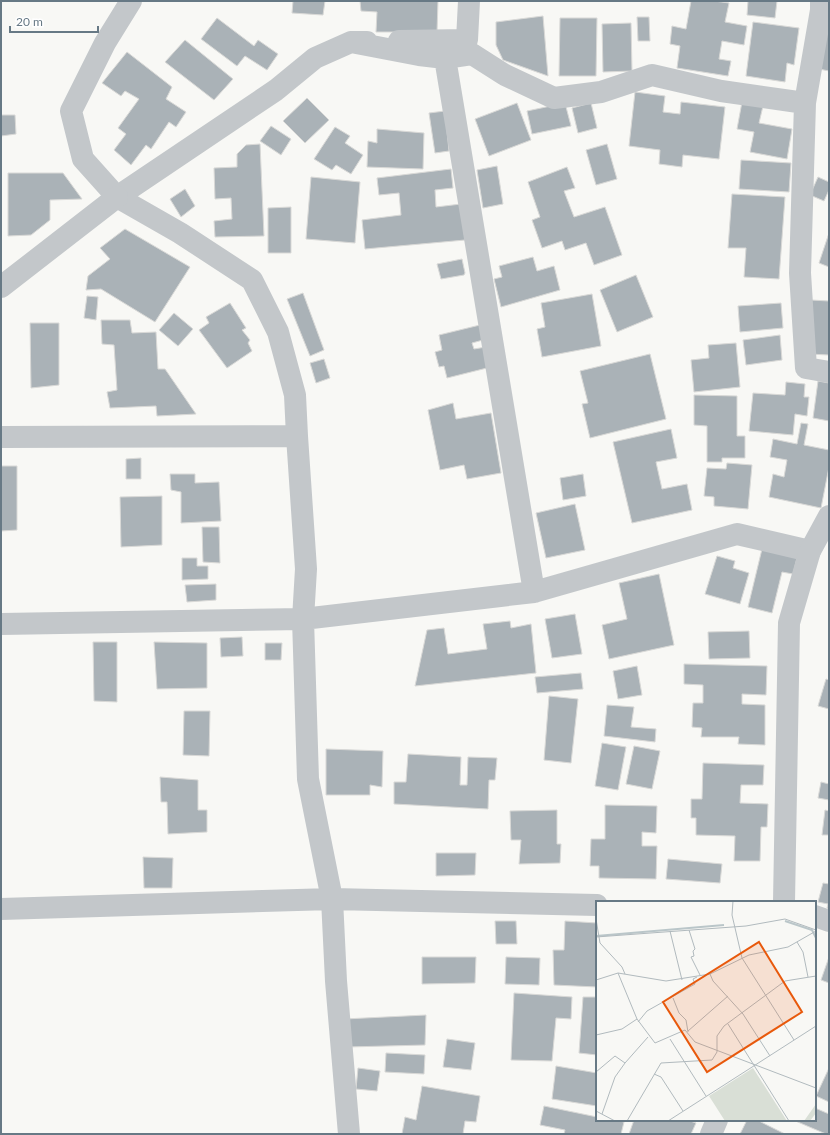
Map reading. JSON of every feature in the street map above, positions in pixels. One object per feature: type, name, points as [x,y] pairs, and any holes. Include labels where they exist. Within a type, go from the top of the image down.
[{"type":"street","points":[[131,1],[105,42],[71,111],[83,159],[117,197],[180,233],[252,280],[278,332],[295,395],[306,569],[303,619],[308,779],[332,899],[336,980],[349,1134]]},
{"type":"street","points":[[1,287],[117,197],[276,90],[315,58],[351,42],[467,40],[469,1]]},
{"type":"street","points":[[821,1],[821,10],[805,103],[800,273],[806,368],[829,372]]},
{"type":"street","points":[[351,42],[419,55],[445,58],[472,54],[505,75],[554,98],[601,92],[652,75],[721,90],[805,103]]},
{"type":"street","points":[[445,58],[534,592]]},
{"type":"street","points":[[1,438],[297,436]]},
{"type":"street","points":[[784,901],[790,623],[810,551],[829,516]]},
{"type":"street","points":[[1,624],[303,619],[534,592],[738,534],[810,551]]},
{"type":"street","points":[[1,909],[332,899],[596,905]]},
{"type":"street","points":[[816,916],[829,921]]},
{"type":"street","points":[[712,1134],[717,1121]]},
{"type":"building","points":[[293,1],[325,1],[323,15],[292,13]]},
{"type":"building","points":[[360,1],[438,1],[437,32],[376,32],[377,12],[361,11]]},
{"type":"building","points":[[691,1],[714,1],[729,3],[725,22],[747,26],[744,45],[722,41],[719,59],[731,61],[728,76],[677,68],[680,46],[670,44],[672,26],[686,29]]},
{"type":"building","points":[[748,1],[777,1],[775,18],[747,15]]},
{"type":"building","points":[[543,16],[548,76],[503,60],[496,45],[496,22]]},
{"type":"building","points":[[637,17],[649,17],[650,41],[638,41]]},
{"type":"building","points":[[217,18],[254,46],[258,40],[278,54],[267,70],[245,56],[237,66],[201,39]]},
{"type":"building","points":[[560,18],[597,18],[596,76],[559,76]]},
{"type":"building","points":[[829,19],[829,71],[819,69]]},
{"type":"building","points":[[753,22],[799,28],[794,65],[787,63],[785,82],[746,76]]},
{"type":"building","points":[[631,23],[632,71],[603,72],[602,24]]},
{"type":"building","points":[[185,40],[233,79],[214,100],[165,62]]},
{"type":"building","points":[[127,52],[172,87],[166,99],[186,112],[176,127],[169,122],[151,149],[146,145],[131,165],[114,150],[126,134],[118,128],[139,99],[125,91],[121,96],[102,83]]},
{"type":"building","points":[[635,92],[665,96],[663,112],[680,114],[681,102],[725,107],[719,159],[683,155],[682,167],[659,164],[660,150],[629,146]]},
{"type":"building","points":[[307,98],[329,120],[305,143],[283,121]]},
{"type":"building","points":[[742,102],[763,106],[759,123],[792,129],[787,159],[750,152],[754,132],[737,129]]},
{"type":"building","points":[[517,103],[531,140],[489,156],[475,119]]},
{"type":"building","points":[[565,103],[571,126],[532,134],[527,111]]},
{"type":"building","points":[[591,103],[597,128],[578,133],[572,108]]},
{"type":"building","points":[[445,111],[449,151],[435,153],[429,113]]},
{"type":"building","points":[[1,115],[15,115],[16,134],[1,136]]},
{"type":"building","points":[[271,126],[291,139],[281,155],[260,141]]},
{"type":"building","points":[[335,127],[350,136],[345,143],[363,155],[351,174],[336,165],[332,170],[314,159]]},
{"type":"building","points":[[377,129],[424,133],[423,169],[367,167],[368,141],[377,143]]},
{"type":"building","points":[[260,144],[264,236],[215,237],[214,221],[232,219],[231,198],[215,199],[214,168],[237,167],[237,154],[246,145]]},
{"type":"building","points":[[607,144],[617,179],[596,185],[586,150]]},
{"type":"building","points":[[741,160],[791,163],[789,192],[739,189]]},
{"type":"building","points":[[497,166],[503,204],[483,208],[477,170]]},
{"type":"building","points":[[567,167],[575,188],[564,191],[574,217],[605,207],[622,255],[594,265],[586,243],[565,250],[562,241],[542,248],[532,220],[540,217],[528,182]]},
{"type":"building","points":[[451,169],[453,188],[435,190],[436,207],[461,204],[465,240],[365,249],[362,220],[401,215],[399,193],[379,195],[377,178]]},
{"type":"building","points":[[8,173],[63,173],[82,199],[50,200],[50,220],[31,235],[8,236]]},
{"type":"building","points":[[311,177],[360,182],[355,243],[306,239]]},
{"type":"building","points":[[818,177],[829,182],[829,190],[824,201],[810,195]]},
{"type":"building","points":[[185,189],[195,206],[181,217],[170,199]]},
{"type":"building","points":[[732,194],[785,197],[779,279],[744,277],[746,248],[728,248]]},
{"type":"building","points":[[291,207],[291,253],[268,253],[268,208]]},
{"type":"building","points":[[125,229],[190,267],[155,322],[101,289],[86,290],[88,276],[110,259],[100,248]]},
{"type":"building","points":[[829,233],[829,267],[819,263]]},
{"type":"building","points":[[533,257],[537,271],[554,266],[560,290],[501,307],[494,279],[502,277],[499,266]]},
{"type":"building","points":[[462,259],[465,273],[464,275],[441,279],[437,264]]},
{"type":"building","points":[[636,275],[653,317],[617,332],[600,290]]},
{"type":"building","points":[[303,293],[324,350],[310,356],[287,299]]},
{"type":"building","points":[[592,294],[601,346],[542,357],[537,329],[545,327],[541,303]]},
{"type":"building","points":[[87,296],[98,297],[96,320],[84,318]]},
{"type":"building","points":[[811,300],[829,301],[829,355],[809,354]]},
{"type":"building","points":[[230,303],[246,328],[242,330],[250,340],[248,343],[252,351],[227,368],[199,330],[209,323],[206,317]]},
{"type":"building","points":[[781,303],[783,328],[740,332],[738,306]]},
{"type":"building","points":[[174,313],[193,329],[178,346],[159,330]]},
{"type":"building","points":[[101,320],[130,320],[132,333],[156,332],[158,369],[165,369],[196,414],[157,416],[156,406],[110,408],[107,392],[117,390],[114,345],[102,344]]},
{"type":"building","points":[[30,323],[59,323],[59,385],[31,388]]},
{"type":"building","points":[[480,325],[483,340],[472,343],[474,349],[486,347],[491,367],[447,378],[444,366],[439,367],[435,352],[442,350],[439,335]]},
{"type":"building","points":[[780,335],[782,360],[746,365],[743,340]]},
{"type":"building","points":[[736,343],[740,387],[694,392],[691,360],[709,358],[708,345]]},
{"type":"building","points":[[650,354],[666,419],[590,438],[582,404],[588,403],[580,371]]},
{"type":"building","points":[[324,359],[330,378],[316,383],[310,363]]},
{"type":"building","points":[[818,381],[829,383],[829,421],[813,418]]},
{"type":"building","points":[[786,382],[805,384],[804,397],[809,397],[807,416],[795,414],[793,435],[749,431],[753,393],[785,395]]},
{"type":"building","points":[[694,395],[737,396],[737,436],[745,436],[745,458],[722,458],[722,462],[707,462],[707,426],[694,425]]},
{"type":"building","points":[[453,403],[456,419],[491,413],[501,473],[467,479],[464,465],[440,470],[428,410]]},
{"type":"building","points":[[801,423],[808,424],[804,445],[829,450],[829,467],[821,508],[769,497],[773,474],[784,477],[787,460],[770,457],[773,439],[797,444]]},
{"type":"building","points":[[671,429],[677,458],[656,462],[662,489],[687,484],[692,510],[632,523],[613,442]]},
{"type":"building","points":[[141,458],[141,479],[126,479],[126,459]]},
{"type":"building","points":[[727,463],[752,465],[748,509],[714,506],[714,497],[704,496],[707,468],[726,469]]},
{"type":"building","points":[[1,466],[17,466],[17,530],[1,531]]},
{"type":"building","points":[[170,474],[195,474],[195,483],[219,482],[221,521],[181,523],[181,492],[171,490]]},
{"type":"building","points":[[583,474],[586,496],[563,500],[560,478]]},
{"type":"building","points":[[162,496],[162,545],[121,547],[120,497]]},
{"type":"building","points":[[575,504],[585,550],[546,558],[536,513]]},
{"type":"building","points":[[202,527],[219,527],[220,563],[203,562]]},
{"type":"building","points":[[762,549],[797,558],[793,574],[782,572],[772,613],[748,607]]},
{"type":"building","points":[[717,556],[735,561],[733,568],[749,573],[740,604],[705,594]]},
{"type":"building","points":[[182,558],[197,558],[197,566],[208,566],[208,579],[182,580]]},
{"type":"building","points":[[659,574],[674,645],[609,659],[602,625],[627,619],[619,583]]},
{"type":"building","points":[[216,584],[216,600],[187,602],[185,585]]},
{"type":"building","points":[[575,614],[582,654],[552,658],[545,619]]},
{"type":"building","points":[[510,621],[511,628],[531,624],[536,673],[415,686],[427,630],[444,628],[448,654],[487,649],[483,624]]},
{"type":"building","points":[[749,631],[750,658],[709,659],[708,632]]},
{"type":"building","points":[[242,637],[243,656],[221,657],[220,638]]},
{"type":"building","points":[[93,642],[117,642],[117,702],[94,701]]},
{"type":"building","points":[[154,642],[207,643],[207,688],[157,689]]},
{"type":"building","points":[[265,643],[282,643],[281,660],[265,660]]},
{"type":"building","points":[[684,664],[767,666],[766,695],[742,694],[742,704],[765,705],[765,745],[738,744],[739,737],[701,737],[702,728],[692,727],[693,703],[703,703],[703,685],[684,684]]},
{"type":"building","points":[[637,666],[642,695],[618,699],[613,671]]},
{"type":"building","points":[[581,673],[583,689],[537,693],[535,677]]},
{"type":"building","points":[[826,679],[829,680],[829,709],[818,706]]},
{"type":"building","points":[[549,696],[578,699],[571,763],[544,760]]},
{"type":"building","points":[[607,705],[634,707],[631,727],[656,729],[655,742],[604,736]]},
{"type":"building","points":[[184,711],[210,711],[209,756],[183,755]]},
{"type":"building","points":[[602,743],[626,747],[618,790],[595,786]]},
{"type":"building","points":[[634,746],[660,751],[652,789],[626,784]]},
{"type":"building","points":[[326,749],[383,751],[382,787],[370,785],[370,795],[326,795]]},
{"type":"building","points":[[408,754],[461,757],[460,785],[467,785],[468,757],[497,758],[495,780],[489,780],[488,809],[394,804],[394,782],[406,782]]},
{"type":"building","points":[[703,763],[764,765],[763,785],[741,785],[740,803],[768,804],[767,827],[761,827],[760,861],[734,861],[735,836],[696,835],[696,818],[691,818],[691,799],[702,799]]},
{"type":"building","points":[[160,777],[198,780],[198,810],[207,810],[207,832],[168,834],[167,802],[161,802]]},
{"type":"building","points":[[821,782],[829,784],[829,800],[818,798]]},
{"type":"building","points":[[605,805],[657,806],[656,833],[642,832],[642,846],[657,846],[656,879],[599,878],[599,866],[590,866],[591,839],[605,839]]},
{"type":"building","points":[[557,810],[557,844],[561,844],[560,863],[519,864],[521,840],[511,840],[510,811]]},
{"type":"building","points":[[825,810],[829,811],[829,835],[822,835]]},
{"type":"building","points":[[436,853],[476,853],[475,875],[436,876]]},
{"type":"building","points":[[143,857],[173,858],[172,888],[144,888]]},
{"type":"building","points":[[668,859],[722,864],[720,883],[666,879]]},
{"type":"building","points":[[823,883],[829,884],[829,909],[827,908],[828,904],[818,902]]},
{"type":"building","points":[[495,921],[516,921],[517,944],[496,944]]},
{"type":"building","points":[[565,921],[596,923],[596,987],[554,985],[553,950],[564,950]]},
{"type":"building","points":[[422,957],[476,957],[475,983],[422,984]]},
{"type":"building","points":[[506,957],[540,958],[539,985],[505,984]]},
{"type":"building","points":[[829,957],[829,983],[821,980]]},
{"type":"building","points":[[514,993],[572,997],[571,1019],[556,1018],[552,1061],[511,1060]]},
{"type":"building","points":[[583,997],[596,997],[596,1055],[579,1053]]},
{"type":"building","points":[[426,1015],[425,1045],[347,1047],[344,1019]]},
{"type":"building","points":[[447,1039],[475,1043],[471,1070],[443,1067]]},
{"type":"building","points":[[386,1053],[425,1055],[424,1074],[385,1072]]},
{"type":"building","points":[[556,1066],[596,1073],[596,1106],[552,1099]]},
{"type":"building","points":[[358,1068],[380,1071],[377,1091],[356,1089]]},
{"type":"building","points":[[829,1068],[829,1102],[816,1096]]},
{"type":"building","points":[[422,1086],[480,1096],[476,1122],[465,1121],[463,1134],[402,1134],[405,1117],[416,1120]]},
{"type":"building","points":[[544,1106],[596,1117],[596,1121],[624,1122],[621,1134],[564,1134],[565,1130],[540,1125]]},
{"type":"building","points":[[816,1108],[829,1114],[829,1134],[795,1121],[816,1121]]},
{"type":"building","points":[[634,1121],[690,1121],[696,1123],[691,1134],[629,1134]]},
{"type":"building","points":[[746,1121],[759,1121],[785,1134],[740,1134]]}]
